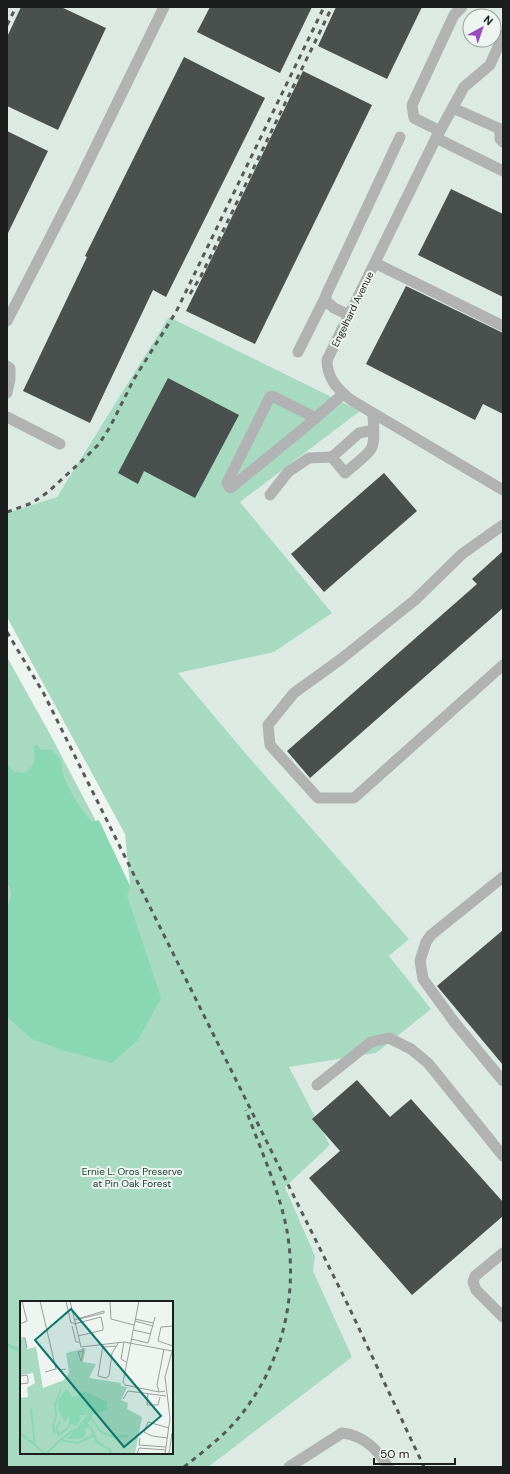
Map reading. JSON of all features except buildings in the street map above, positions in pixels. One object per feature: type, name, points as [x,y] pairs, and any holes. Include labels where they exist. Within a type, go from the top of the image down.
[{"type":"street","points":[[7,321],[76,187],[164,7]]},
{"type":"street","points":[[462,7],[454,15],[412,105],[414,118],[438,134],[503,171]]},
{"type":"street","name":"Engelhard Avenue","points":[[503,34],[490,65],[464,88],[438,134],[327,360],[327,368],[331,379],[343,394],[373,414],[503,490]]},
{"type":"street","points":[[453,108],[501,129],[500,139],[503,142]]},
{"type":"street","points":[[298,352],[325,298],[400,137]]},
{"type":"street","points":[[375,263],[503,326]]},
{"type":"street","points":[[325,298],[334,308],[349,315]]},
{"type":"street","points":[[7,366],[10,368],[10,379],[7,394]]},
{"type":"street","points":[[316,418],[272,396],[270,397],[227,483],[228,486],[230,488],[233,486],[316,418],[343,394]]},
{"type":"street","points":[[332,457],[345,473],[371,449],[373,414]]},
{"type":"street","points":[[7,417],[60,444]]},
{"type":"street","points":[[270,494],[288,472],[309,458],[332,457],[359,433],[373,430]]},
{"type":"street","points":[[503,526],[462,554],[415,600],[341,659],[294,693],[268,725],[270,745],[318,798],[354,798],[503,665]]},
{"type":"street","points":[[503,877],[431,935],[426,942],[420,961],[423,979],[455,1023],[503,1081]]},
{"type":"street","points":[[317,1085],[371,1042],[390,1038],[411,1049],[428,1063],[503,1156]]},
{"type":"street","points":[[503,1253],[475,1276],[473,1282],[476,1290],[503,1317]]},
{"type":"street","points":[[289,1467],[342,1433],[357,1436],[367,1442],[383,1459],[388,1467]]},
{"type":"shaded area","points":[[7,7],[503,7],[503,1467],[203,1467],[315,1256],[285,1186],[330,1145],[289,1067],[376,1053],[389,956],[409,939],[247,755],[178,673],[274,652],[332,613],[240,502],[360,411],[169,317],[57,497],[7,513]]},
{"type":"shaded area","points":[[37,745],[41,750],[51,749],[59,758],[62,763],[63,774],[75,800],[92,822],[99,820],[130,886],[127,896],[161,998],[138,1040],[112,1063],[62,1050],[32,1039],[7,1017],[7,907],[11,895],[7,883],[7,763],[14,772],[25,773],[33,764],[35,754],[33,746]]},
{"type":"green space","name":"Ernie L. Oros Preserve at Pin Oak Forest","points":[[169,317],[360,411],[240,502],[332,613],[274,652],[178,673],[247,755],[409,939],[389,956],[431,1009],[376,1053],[289,1067],[330,1145],[285,1187],[315,1256],[313,1271],[352,1357],[208,1467],[7,1467],[7,657],[50,734],[130,886],[125,834],[7,617],[7,513],[57,497]]},
{"type":"waterway","points":[[7,1345],[20,1351]]},
{"type":"railway","points":[[7,25],[16,7]]},
{"type":"railway","points":[[7,512],[32,503],[48,492],[99,444],[110,427],[134,379],[176,312],[324,7]]},
{"type":"railway","points":[[190,294],[201,276],[332,7]]},
{"type":"railway","points":[[7,632],[44,694],[348,1305],[424,1467]]},
{"type":"railway","points":[[184,1467],[231,1427],[257,1391],[269,1370],[278,1348],[289,1302],[290,1255],[284,1216],[275,1186],[246,1110]]}]
